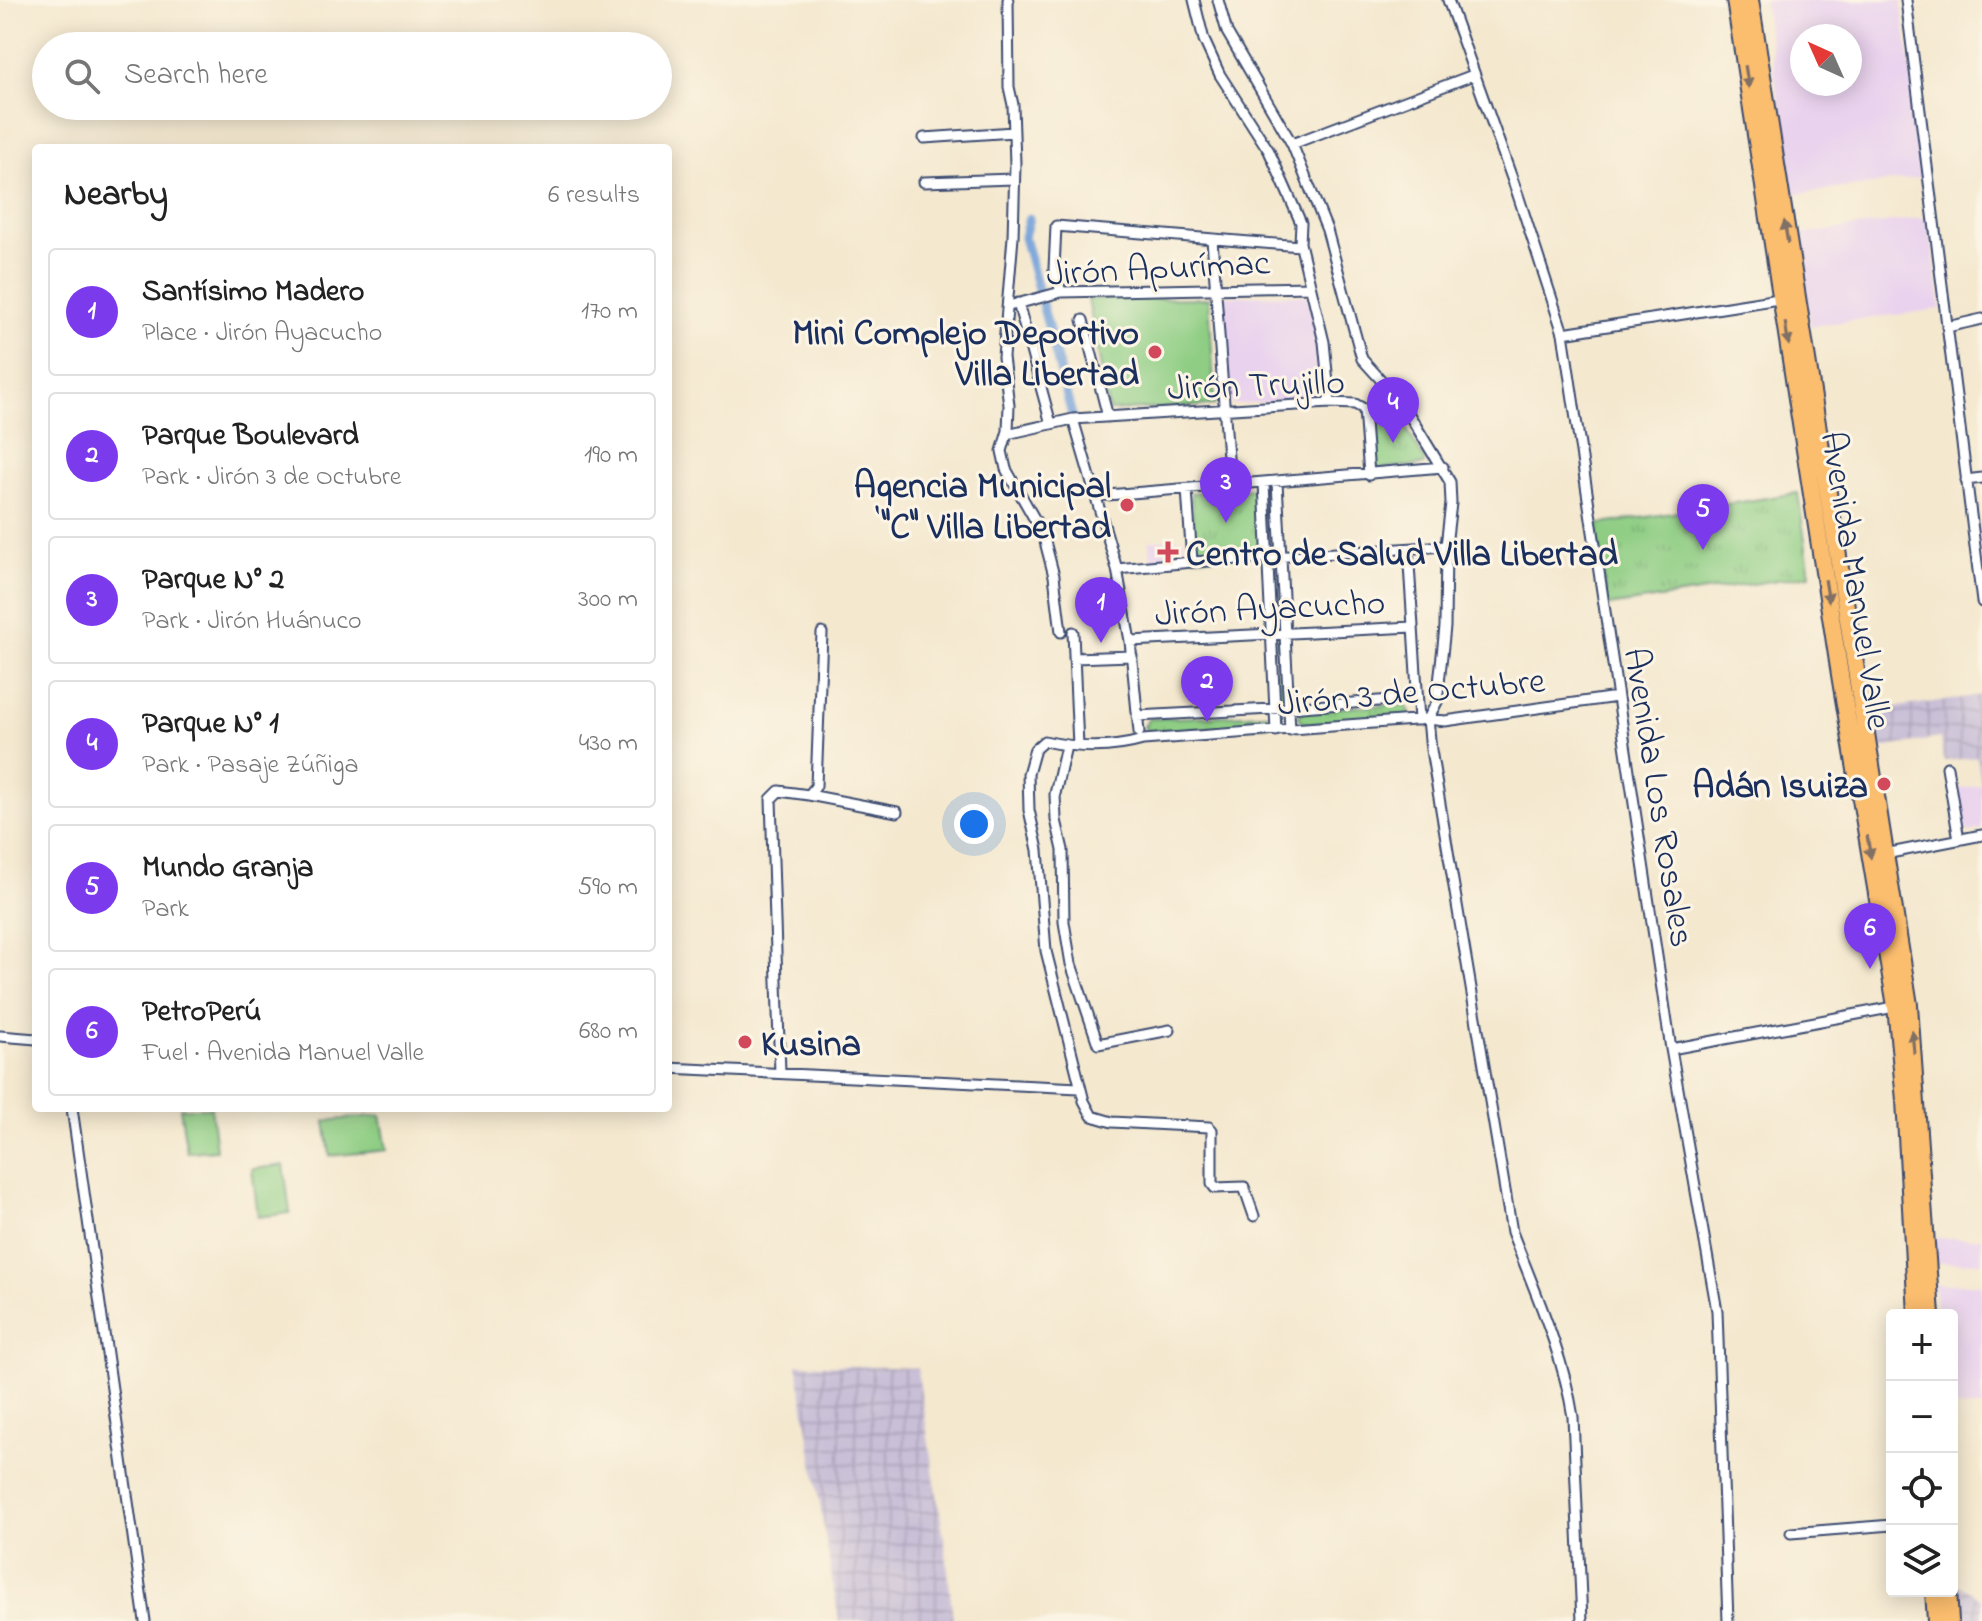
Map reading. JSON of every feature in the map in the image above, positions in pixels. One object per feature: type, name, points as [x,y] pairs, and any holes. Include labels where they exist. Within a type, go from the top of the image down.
[{"type":"main road","name":"Avenida Manuel Valle","points":[[1735,0],[1885,854],[1930,1309]]},
{"type":"main road","name":"Avenida Manuel Valle","points":[[1750,0],[1789,298],[1902,1006],[1917,1309]]},
{"type":"main road","points":[[1934,1597],[1936,1621]]},
{"type":"main road","points":[[1948,1597],[1950,1621]]},
{"type":"street","points":[[1008,0],[1009,87],[1014,132],[1014,304],[1003,357],[1009,405],[1002,451],[1006,469],[1043,534],[1054,576],[1061,632]]},
{"type":"street","points":[[1194,0],[1204,40],[1220,75],[1269,151],[1301,223],[1300,246],[1324,342],[1330,403]]},
{"type":"street","points":[[1218,0],[1227,32],[1292,144],[1327,230],[1362,359],[1402,403],[1450,482],[1445,627],[1437,702],[1424,720]]},
{"type":"street","name":"Avenida Los Rosales","points":[[1448,0],[1518,195],[1563,333],[1671,1049],[1717,1311],[1728,1621]]},
{"type":"street","points":[[1906,0],[1982,602]]},
{"type":"street","points":[[1292,144],[1473,75]]},
{"type":"street","points":[[924,138],[1014,132]]},
{"type":"street","points":[[924,182],[1014,179]]},
{"type":"street","points":[[1061,292],[1054,269],[1056,226],[1300,246]]},
{"type":"street","points":[[1212,239],[1230,485]]},
{"type":"street","name":"Jirón Apurímac","points":[[1014,304],[1061,292],[1310,287]]},
{"type":"street","points":[[1563,333],[1789,298]]},
{"type":"street","points":[[1014,304],[1051,424]]},
{"type":"street","points":[[1947,327],[1982,319]]},
{"type":"street","points":[[1083,320],[1108,417]]},
{"type":"street","name":"Jirón Trujillo","points":[[1007,434],[1073,419],[1355,404],[1364,409],[1369,475]]},
{"type":"street","points":[[1073,419],[1117,569],[1130,641],[1139,732]]},
{"type":"street","points":[[1096,496],[1443,467]]},
{"type":"street","points":[[1966,480],[1982,478]]},
{"type":"street","points":[[1277,482],[1290,730]]},
{"type":"street","points":[[1264,483],[1276,731]]},
{"type":"street","points":[[1187,489],[1192,562]]},
{"type":"street","points":[[1117,569],[1446,546]]},
{"type":"street","points":[[1408,549],[1417,698],[1424,720],[1466,951],[1488,1101],[1512,1232],[1540,1302],[1568,1390],[1573,1417],[1582,1621]]},
{"type":"street","name":"Jirón Ayacucho","points":[[1130,641],[1413,627]]},
{"type":"street","points":[[1073,632],[1078,746]]},
{"type":"street","points":[[809,795],[816,786],[822,633]]},
{"type":"street","name":"Jirón Ayacucho","points":[[1074,658],[1132,656]]},
{"type":"street","name":"Jirón 3 de Octubre","points":[[1079,1088],[1061,1001],[1046,951],[1038,850],[1029,810],[1028,774],[1035,749],[1044,741],[1066,746],[1126,745],[1143,740],[1445,721],[1617,697]]},
{"type":"street","name":"Jirón 3 de Octubre","points":[[1137,716],[1417,698]]},
{"type":"street","points":[[1066,746],[1055,794],[1056,820],[1063,850],[1064,922],[1071,964],[1098,1044],[1170,1030]]},
{"type":"street","points":[[1947,767],[1959,840]]},
{"type":"street","points":[[780,1073],[771,799],[779,791],[897,812]]},
{"type":"street","points":[[1885,854],[1982,835]]},
{"type":"street","points":[[1671,1049],[1902,1006]]},
{"type":"street","points":[[0,1036],[32,1039]]},
{"type":"street","points":[[672,1068],[1079,1088],[1087,1109],[1097,1119],[1209,1127],[1212,1130],[1212,1184],[1215,1188],[1244,1187],[1254,1216]]},
{"type":"street","points":[[73,1112],[145,1621]]},
{"type":"street","points":[[1791,1533],[1886,1525]]},
{"type":"shaded area","points":[[1764,0],[1901,0],[1925,177],[1792,195]]},
{"type":"shaded area","points":[[1928,217],[1941,309],[1811,326],[1798,235]]},
{"type":"shaded area","points":[[1226,296],[1307,297],[1319,334],[1325,394],[1322,398],[1233,404],[1229,400],[1222,301]]},
{"type":"shaded area","name":"Centro de Salud Villa Libertad","points":[[1184,538],[1186,556],[1151,560],[1149,541]]},
{"type":"shaded area","points":[[1982,695],[1982,791],[1977,757],[1944,761],[1940,738],[1881,748],[1877,710]]},
{"type":"shaded area","points":[[1982,785],[1982,829],[1969,832],[1961,826],[1956,789]]},
{"type":"shaded area","points":[[1931,1238],[1982,1238],[1982,1262],[1933,1263]]},
{"type":"shaded area","points":[[1934,1284],[1982,1284],[1982,1408],[1958,1407],[1958,1309],[1936,1309]]},
{"type":"shaded area","points":[[797,1364],[917,1368],[946,1552],[953,1621],[839,1621]]},
{"type":"shaded area","points":[[1958,1584],[1982,1599],[1982,1621],[1956,1621],[1955,1597],[1958,1597]]},
{"type":"green space","name":"Mini Complejo Deportivo Villa Libertad","points":[[1209,298],[1215,405],[1109,411],[1088,299]]},
{"type":"green space","points":[[1370,412],[1390,425],[1399,415],[1424,465],[1373,469]]},
{"type":"green space","points":[[1257,489],[1261,553],[1195,558],[1191,493]]},
{"type":"green space","points":[[1798,493],[1810,575],[1608,606],[1596,525]]},
{"type":"green space","points":[[1272,564],[1278,564],[1281,626],[1275,626]]},
{"type":"green space","points":[[1275,638],[1281,638],[1285,700],[1279,700]]},
{"type":"green space","points":[[1405,704],[1410,712],[1407,718],[1311,724],[1303,723],[1298,717],[1304,710]]},
{"type":"green space","points":[[1268,714],[1268,725],[1150,732],[1144,727],[1148,719]]},
{"type":"green space","points":[[181,1112],[211,1112],[216,1150],[187,1152]]},
{"type":"green space","points":[[381,1115],[387,1150],[330,1156],[325,1121]]},
{"type":"green space","points":[[284,1165],[290,1213],[258,1217],[252,1169]]},
{"type":"waterway","points":[[1029,218],[1024,237],[1073,419]]},
{"type":"place","name":"Mini Complejo Deportivo Villa Libertad","points":[[1155,352]]},
{"type":"place","name":"Parque N° 1","points":[[1393,443]]},
{"type":"place","name":"Agencia Municipal \"C\" Villa Libertad","points":[[1127,505]]},
{"type":"place","name":"Parque N° 2","points":[[1226,523]]},
{"type":"place","name":"Mundo Granja","points":[[1703,550]]},
{"type":"place","name":"Centro de Salud Villa Libertad","points":[[1168,552]]},
{"type":"place","name":"Santísimo Madero","points":[[1101,643]]},
{"type":"place","name":"Parque Boulevard","points":[[1207,722]]},
{"type":"place","name":"Adán Isuiza","points":[[1884,784]]},
{"type":"place","name":"PetroPerú","points":[[1870,969]]},
{"type":"place","name":"Kusina","points":[[745,1042]]}]
